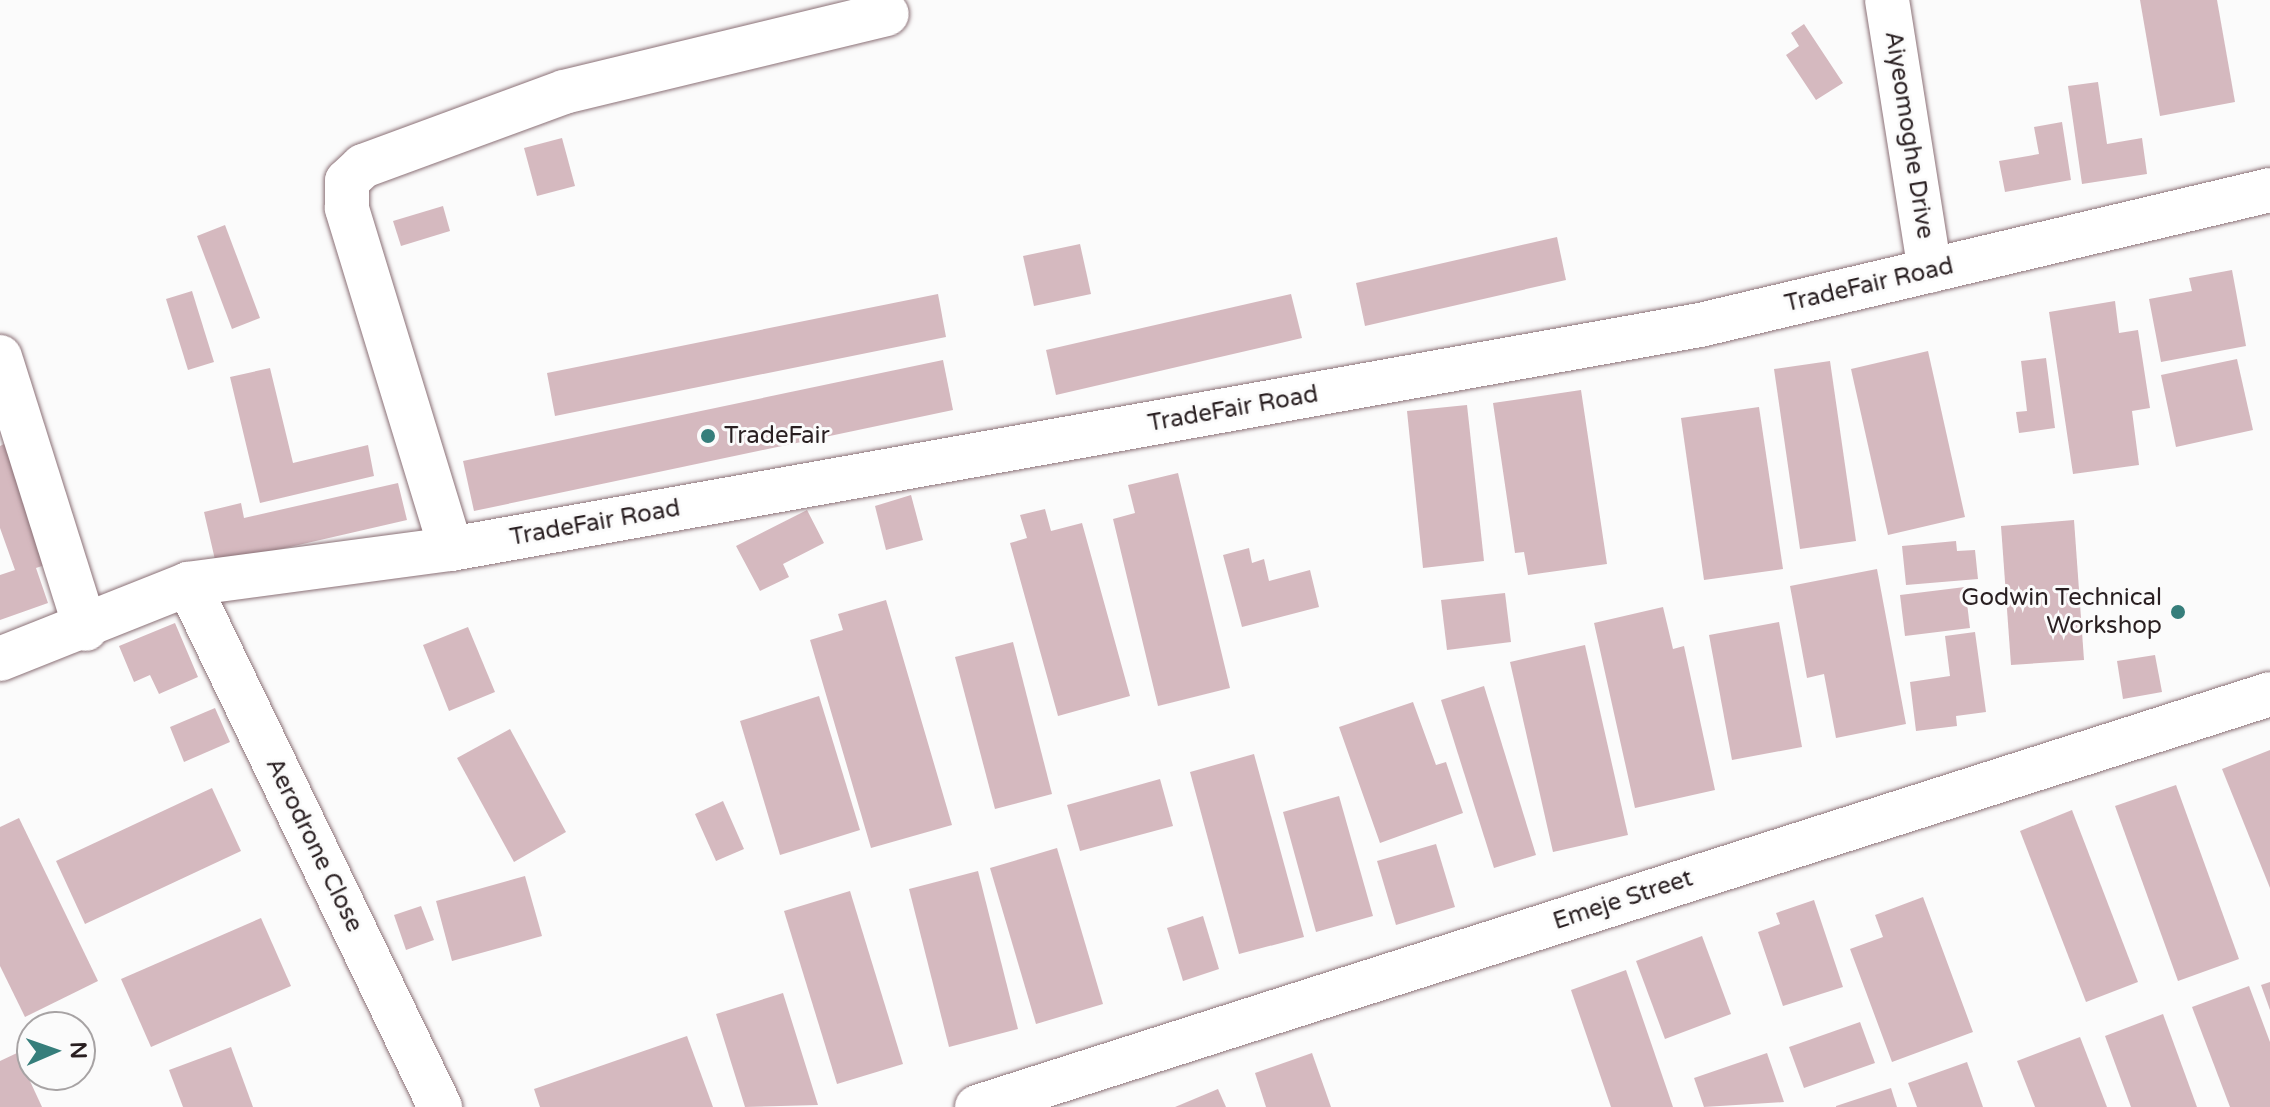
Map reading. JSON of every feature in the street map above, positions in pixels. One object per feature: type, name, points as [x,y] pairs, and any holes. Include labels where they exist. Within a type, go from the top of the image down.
[{"type":"street","name":"Aiyeomoghe Drive","points":[[1887,0],[1930,271]]},
{"type":"street","points":[[451,549],[347,208],[347,181],[363,166],[564,92],[887,14]]},
{"type":"street","name":"TradeFair Road","points":[[0,659],[86,629],[188,584],[451,549],[1700,325],[2270,190]]},
{"type":"street","points":[[0,357],[86,629]]},
{"type":"street","name":"Aerodrone Close","points":[[188,584],[440,1107]]},
{"type":"street","name":"Emeje Street","points":[[977,1107],[2270,694]]},
{"type":"building","points":[[2140,0],[2217,0],[2235,102],[2160,116]]},
{"type":"building","points":[[1804,24],[1843,83],[1816,100],[1786,55],[1799,46],[1791,33]]},
{"type":"building","points":[[2098,82],[2107,144],[2142,138],[2147,174],[2082,184],[2068,86]]},
{"type":"building","points":[[2062,122],[2071,180],[2005,192],[1999,161],[2039,154],[2034,127]]},
{"type":"building","points":[[562,138],[575,186],[537,196],[524,148]]},
{"type":"building","points":[[443,206],[450,231],[401,246],[393,221]]},
{"type":"building","points":[[225,225],[260,318],[232,329],[197,236]]},
{"type":"building","points":[[1557,237],[1566,280],[1365,326],[1356,283]]},
{"type":"building","points":[[1080,244],[1091,294],[1034,306],[1023,256]]},
{"type":"building","points":[[2232,270],[2246,346],[2161,362],[2149,299],[2192,291],[2189,278]]},
{"type":"building","points":[[192,291],[214,362],[188,370],[166,299]]},
{"type":"building","points":[[938,294],[946,337],[555,416],[547,373]]},
{"type":"building","points":[[1291,294],[1302,338],[1056,395],[1046,350]]},
{"type":"building","points":[[2115,301],[2119,333],[2138,330],[2150,408],[2132,411],[2139,465],[2073,474],[2049,312]]},
{"type":"building","points":[[1928,351],[1965,517],[1888,535],[1851,369]]},
{"type":"building","points":[[2046,358],[2055,428],[2019,433],[2016,412],[2027,411],[2021,361]]},
{"type":"building","points":[[2237,359],[2253,430],[2176,447],[2161,375]]},
{"type":"building","name":"TradeFair","points":[[943,360],[953,410],[474,511],[463,461]]},
{"type":"building","points":[[1830,361],[1856,541],[1800,549],[1774,369]]},
{"type":"building","points":[[270,368],[293,463],[368,445],[374,476],[260,503],[230,377]]},
{"type":"building","points":[[1581,390],[1607,564],[1528,575],[1524,552],[1515,553],[1493,403]]},
{"type":"building","points":[[1467,405],[1484,561],[1423,568],[1407,411]]},
{"type":"building","points":[[1759,407],[1783,569],[1704,580],[1681,418]]},
{"type":"building","points":[[6,443],[48,564],[36,568],[48,603],[0,620],[0,575],[15,570],[0,528],[0,446]]},
{"type":"building","points":[[1178,473],[1230,688],[1158,706],[1113,519],[1135,513],[1128,485]]},
{"type":"building","points":[[398,483],[407,520],[216,564],[204,512],[241,503],[244,518]]},
{"type":"building","points":[[911,495],[923,540],[886,550],[875,506]]},
{"type":"building","points":[[1045,509],[1051,531],[1082,523],[1130,696],[1058,716],[1010,543],[1027,538],[1020,515]]},
{"type":"building","points":[[807,510],[824,543],[783,564],[789,577],[760,591],[736,546]]},
{"type":"building","points":[[2074,520],[2084,660],[2011,665],[2001,526]]},
{"type":"building","points":[[1956,541],[1957,551],[1975,550],[1978,579],[1906,585],[1902,546]]},
{"type":"building","points":[[1249,548],[1252,563],[1264,559],[1269,581],[1310,570],[1319,607],[1242,627],[1223,555]]},
{"type":"building","points":[[1877,569],[1906,724],[1836,738],[1824,674],[1807,678],[1790,586]]},
{"type":"building","points":[[1965,587],[1970,628],[1905,636],[1900,595]]},
{"type":"building","points":[[1505,593],[1511,642],[1447,650],[1441,600]]},
{"type":"building","points":[[886,600],[952,825],[871,848],[810,640],[843,630],[838,614]]},
{"type":"building","points":[[1663,607],[1673,649],[1684,646],[1715,790],[1635,808],[1594,623]]},
{"type":"building","points":[[1779,622],[1802,747],[1732,760],[1709,635]]},
{"type":"building","points":[[175,623],[198,677],[159,694],[150,675],[134,682],[119,646]]},
{"type":"building","points":[[468,627],[495,692],[449,711],[423,645]]},
{"type":"building","points":[[1975,632],[1986,712],[1956,716],[1957,726],[1916,731],[1910,682],[1950,676],[1945,636]]},
{"type":"building","points":[[1013,642],[1052,794],[995,809],[955,657]]},
{"type":"building","points":[[1585,645],[1628,835],[1553,852],[1510,662]]},
{"type":"building","points":[[2155,655],[2162,692],[2123,699],[2117,661]]},
{"type":"building","points":[[1484,686],[1536,855],[1494,868],[1441,700]]},
{"type":"building","points":[[819,696],[860,830],[780,855],[740,721]]},
{"type":"building","points":[[1413,702],[1436,765],[1446,762],[1463,813],[1380,843],[1339,727]]},
{"type":"building","points":[[215,708],[230,742],[184,762],[170,727]]},
{"type":"building","points":[[510,729],[566,832],[514,862],[457,758]]},
{"type":"building","points":[[2270,750],[2270,888],[2222,769]]},
{"type":"building","points":[[1254,754],[1304,937],[1239,954],[1190,772]]},
{"type":"building","points":[[1160,779],[1173,826],[1080,851],[1067,805]]},
{"type":"building","points":[[2176,785],[2239,959],[2178,981],[2115,806]]},
{"type":"building","points":[[212,788],[241,851],[85,924],[56,861]]},
{"type":"building","points":[[1339,796],[1373,916],[1316,932],[1283,812]]},
{"type":"building","points":[[723,801],[744,849],[716,861],[695,814]]},
{"type":"building","points":[[2072,810],[2138,982],[2086,1002],[2020,831]]},
{"type":"building","points":[[19,818],[98,981],[37,1011],[22,1011],[0,966],[0,827]]},
{"type":"building","points":[[1436,844],[1455,907],[1396,925],[1377,861]]},
{"type":"building","points":[[1057,848],[1103,1004],[1036,1024],[990,868]]},
{"type":"building","points":[[978,871],[1018,1029],[949,1047],[909,889]]},
{"type":"building","points":[[525,876],[542,936],[452,961],[436,901]]},
{"type":"building","points":[[850,891],[903,1064],[837,1084],[784,911]]},
{"type":"building","points":[[1923,897],[1973,1032],[1892,1062],[1850,949],[1883,937],[1875,915]]},
{"type":"building","points":[[1814,900],[1843,987],[1783,1006],[1758,932],[1780,924],[1776,913]]},
{"type":"building","points":[[421,906],[434,940],[406,950],[394,915]]},
{"type":"building","points":[[1203,916],[1219,969],[1183,981],[1167,928]]},
{"type":"building","points":[[261,918],[291,986],[151,1047],[121,979]]},
{"type":"building","points":[[1702,936],[1731,1014],[1665,1039],[1636,961]]},
{"type":"building","points":[[1626,970],[1673,1107],[1611,1107],[1571,990]]},
{"type":"building","points":[[2270,982],[2270,1010],[2261,985]]},
{"type":"building","points":[[2249,986],[2270,1042],[2270,1107],[2230,1107],[2192,1007]]},
{"type":"building","points":[[783,993],[818,1105],[745,1107],[716,1014]]},
{"type":"building","points":[[2163,1014],[2197,1107],[2131,1107],[2105,1036]]},
{"type":"building","points":[[1860,1022],[1875,1063],[1804,1088],[1789,1047]]},
{"type":"building","points":[[687,1036],[713,1107],[540,1107],[534,1089]]},
{"type":"building","points":[[2080,1037],[2107,1107],[2035,1107],[2017,1061]]},
{"type":"building","points":[[231,1047],[253,1107],[183,1107],[169,1070]]},
{"type":"building","points":[[16,1053],[16,1091],[35,1091],[42,1107],[0,1107],[0,1061]]},
{"type":"building","points":[[1312,1053],[1331,1107],[1266,1107],[1255,1073]]},
{"type":"building","points":[[1767,1053],[1784,1102],[1704,1107],[1694,1078]]},
{"type":"building","points":[[1967,1062],[1983,1107],[1917,1107],[1908,1083]]},
{"type":"building","points":[[1891,1088],[1897,1107],[1836,1107],[1836,1106]]},
{"type":"building","points":[[1218,1089],[1226,1107],[1175,1107]]},
{"type":"place","name":"TradeFair","points":[[708,436]]},
{"type":"place","name":"Godwin Technical Workshop","points":[[2178,612]]}]
